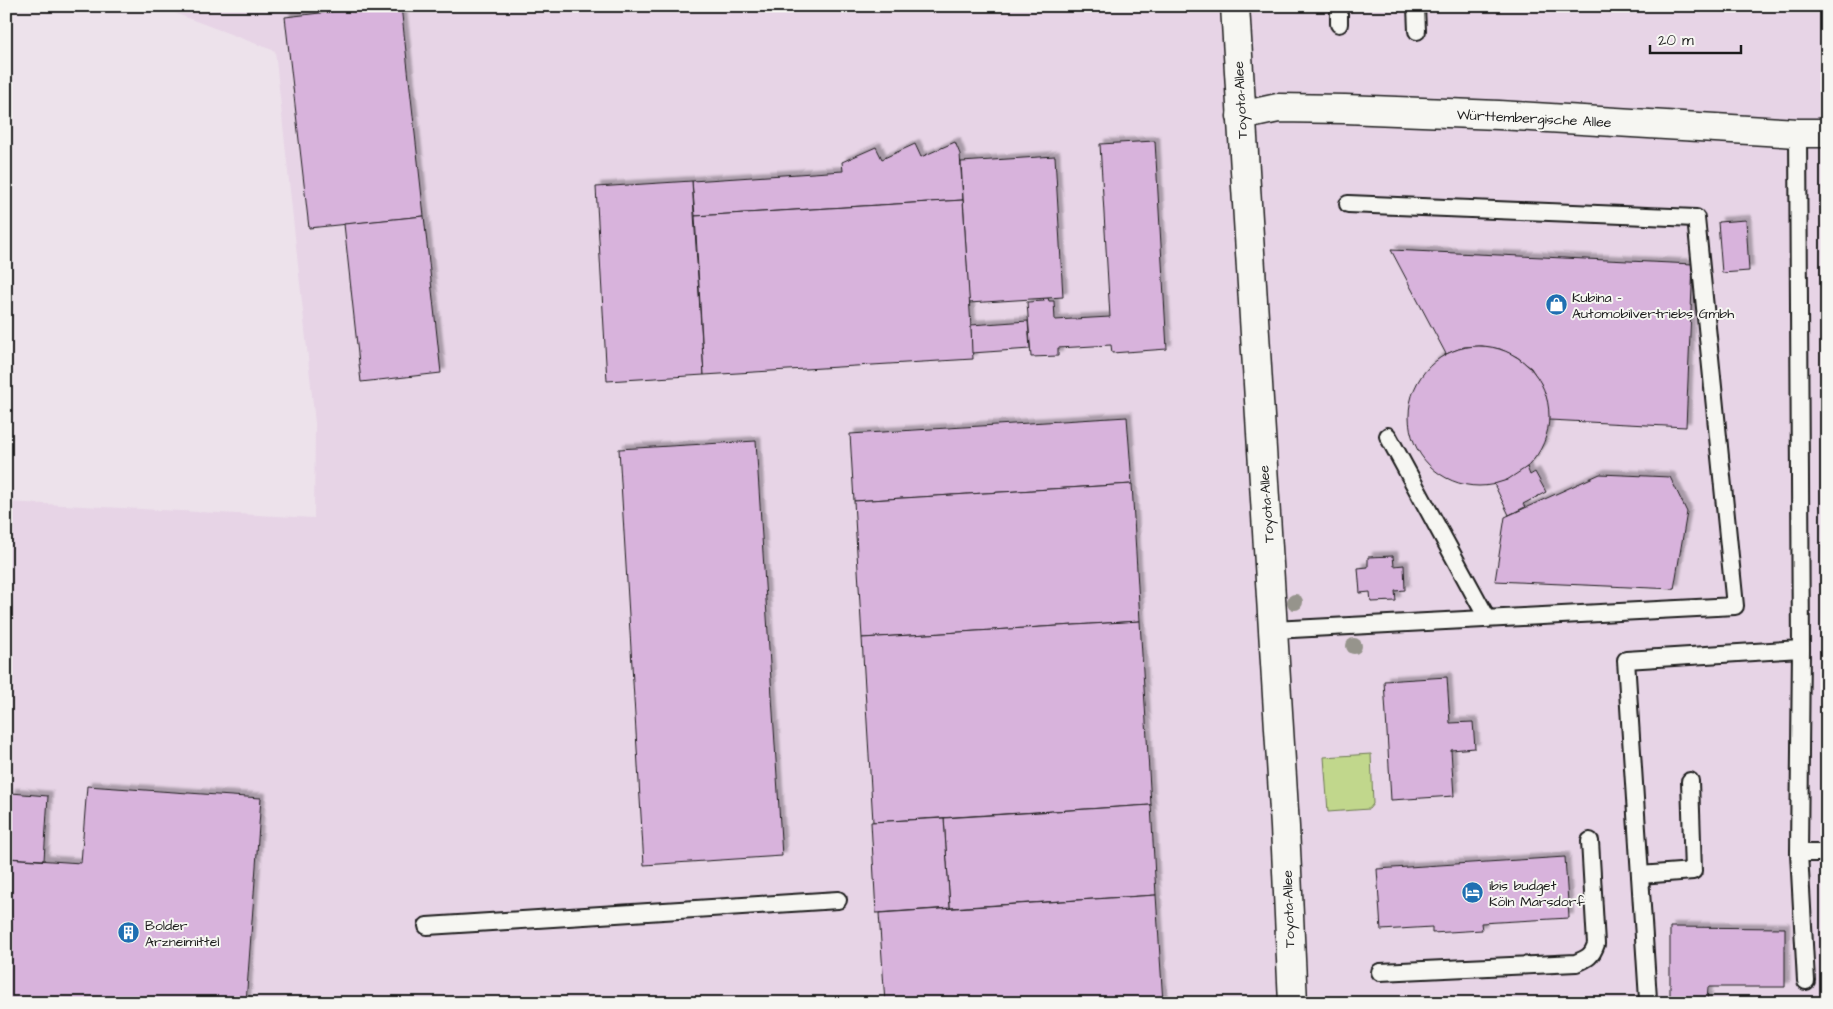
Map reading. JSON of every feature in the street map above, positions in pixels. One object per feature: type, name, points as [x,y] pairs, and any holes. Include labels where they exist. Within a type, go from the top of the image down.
[{"type":"street","name":"Toyota-Allee","points":[[1235,6],[1285,827],[1293,1003]]},
{"type":"street","name":"Württembergische Allee","points":[[1241,116],[1278,108],[1327,108],[1482,114],[1798,133],[1827,133]]},
{"type":"lane","points":[[1339,6],[1339,24]]},
{"type":"lane","points":[[1416,6],[1417,31]]},
{"type":"lane","points":[[1798,133],[1801,649],[1799,853],[1806,981]]},
{"type":"lane","points":[[1273,630],[1735,606],[1696,218],[1348,204]]},
{"type":"lane","points":[[1388,436],[1487,618]]},
{"type":"lane","points":[[1648,999],[1626,660],[1801,649]]},
{"type":"lane","points":[[1640,875],[1693,871],[1690,781]]},
{"type":"lane","points":[[1380,972],[1576,962],[1589,958],[1594,952],[1596,944],[1590,841]]},
{"type":"lane","points":[[1799,853],[1827,853]]},
{"type":"lane","points":[[427,926],[838,900]]},
{"type":"shaded area","points":[[156,6],[1827,6],[1827,1003],[6,1003],[6,502],[314,518],[315,423],[275,51]]},
{"type":"green space","points":[[1371,754],[1373,804],[1369,809],[1328,812],[1324,757]]},
{"type":"building","points":[[381,6],[401,6],[424,216],[309,228],[285,17]]},
{"type":"building","points":[[1155,141],[1167,349],[1112,353],[1111,345],[1058,348],[1058,356],[1031,357],[1027,302],[1044,301],[1043,298],[1054,301],[1055,320],[1110,317],[1100,144]]},
{"type":"building","points":[[955,142],[960,154],[963,200],[695,216],[692,181],[843,171],[842,162],[876,147],[882,159],[915,144],[921,157]]},
{"type":"building","points":[[1055,156],[1063,297],[969,303],[961,162]]},
{"type":"building","points":[[692,181],[704,375],[607,381],[596,187]]},
{"type":"building","points":[[963,200],[973,359],[704,375],[695,216]]},
{"type":"building","points":[[424,216],[441,373],[361,382],[344,224]]},
{"type":"building","points":[[1746,220],[1749,271],[1722,273],[1718,222]]},
{"type":"building","name":"Kubina - Automobilvertriebs Gmbh","points":[[1391,250],[1693,264],[1686,427],[1549,420],[1547,401],[1541,384],[1531,368],[1517,357],[1500,349],[1482,346],[1464,347],[1446,354]]},
{"type":"building","points":[[1028,321],[1030,349],[972,353],[971,325]]},
{"type":"building","points":[[1479,346],[1493,347],[1506,351],[1529,366],[1544,389],[1548,402],[1548,430],[1544,443],[1529,466],[1506,481],[1493,485],[1479,486],[1465,485],[1452,481],[1429,466],[1414,443],[1410,430],[1409,416],[1410,402],[1414,389],[1429,366],[1452,351],[1465,347]]},
{"type":"building","points":[[1127,417],[1132,484],[854,501],[850,434]]},
{"type":"building","points":[[756,441],[782,856],[644,865],[619,449]]},
{"type":"building","points":[[1527,467],[1530,475],[1535,472],[1546,492],[1523,504],[1525,507],[1509,515],[1494,484],[1507,480]]},
{"type":"building","points":[[1600,474],[1670,477],[1687,512],[1674,589],[1495,581],[1505,517]]},
{"type":"building","points":[[1132,484],[1140,621],[862,638],[854,501]]},
{"type":"building","points":[[1393,556],[1394,566],[1404,565],[1405,590],[1395,591],[1396,601],[1371,602],[1370,592],[1360,593],[1358,568],[1368,567],[1368,557]]},
{"type":"building","points":[[1140,621],[1151,805],[873,822],[862,638]]},
{"type":"building","points":[[1447,677],[1450,723],[1473,722],[1475,748],[1451,750],[1454,796],[1391,800],[1384,681]]},
{"type":"building","name":"Bolder Arzneimittel","points":[[87,786],[261,798],[246,1003],[6,1003],[6,858],[81,863]]},
{"type":"building","points":[[11,793],[48,796],[44,860],[7,858]]},
{"type":"building","points":[[1151,805],[1156,895],[950,908],[944,818]]},
{"type":"building","points":[[944,818],[950,908],[876,913],[871,822]]},
{"type":"building","name":"ibis budget Köln Marsdorf","points":[[1565,857],[1569,918],[1481,923],[1482,930],[1432,933],[1432,927],[1381,930],[1377,869]]},
{"type":"building","points":[[1156,895],[1163,1003],[885,1003],[879,913]]},
{"type":"building","points":[[1670,927],[1785,928],[1785,987],[1708,987],[1707,1003],[1670,1003]]},
{"type":"place","name":"Kubina - Automobilvertriebs Gmbh","points":[[1556,305]]},
{"type":"place","name":"ibis budget Köln Marsdorf","points":[[1473,893]]},
{"type":"place","name":"Bolder Arzneimittel","points":[[129,933]]}]
